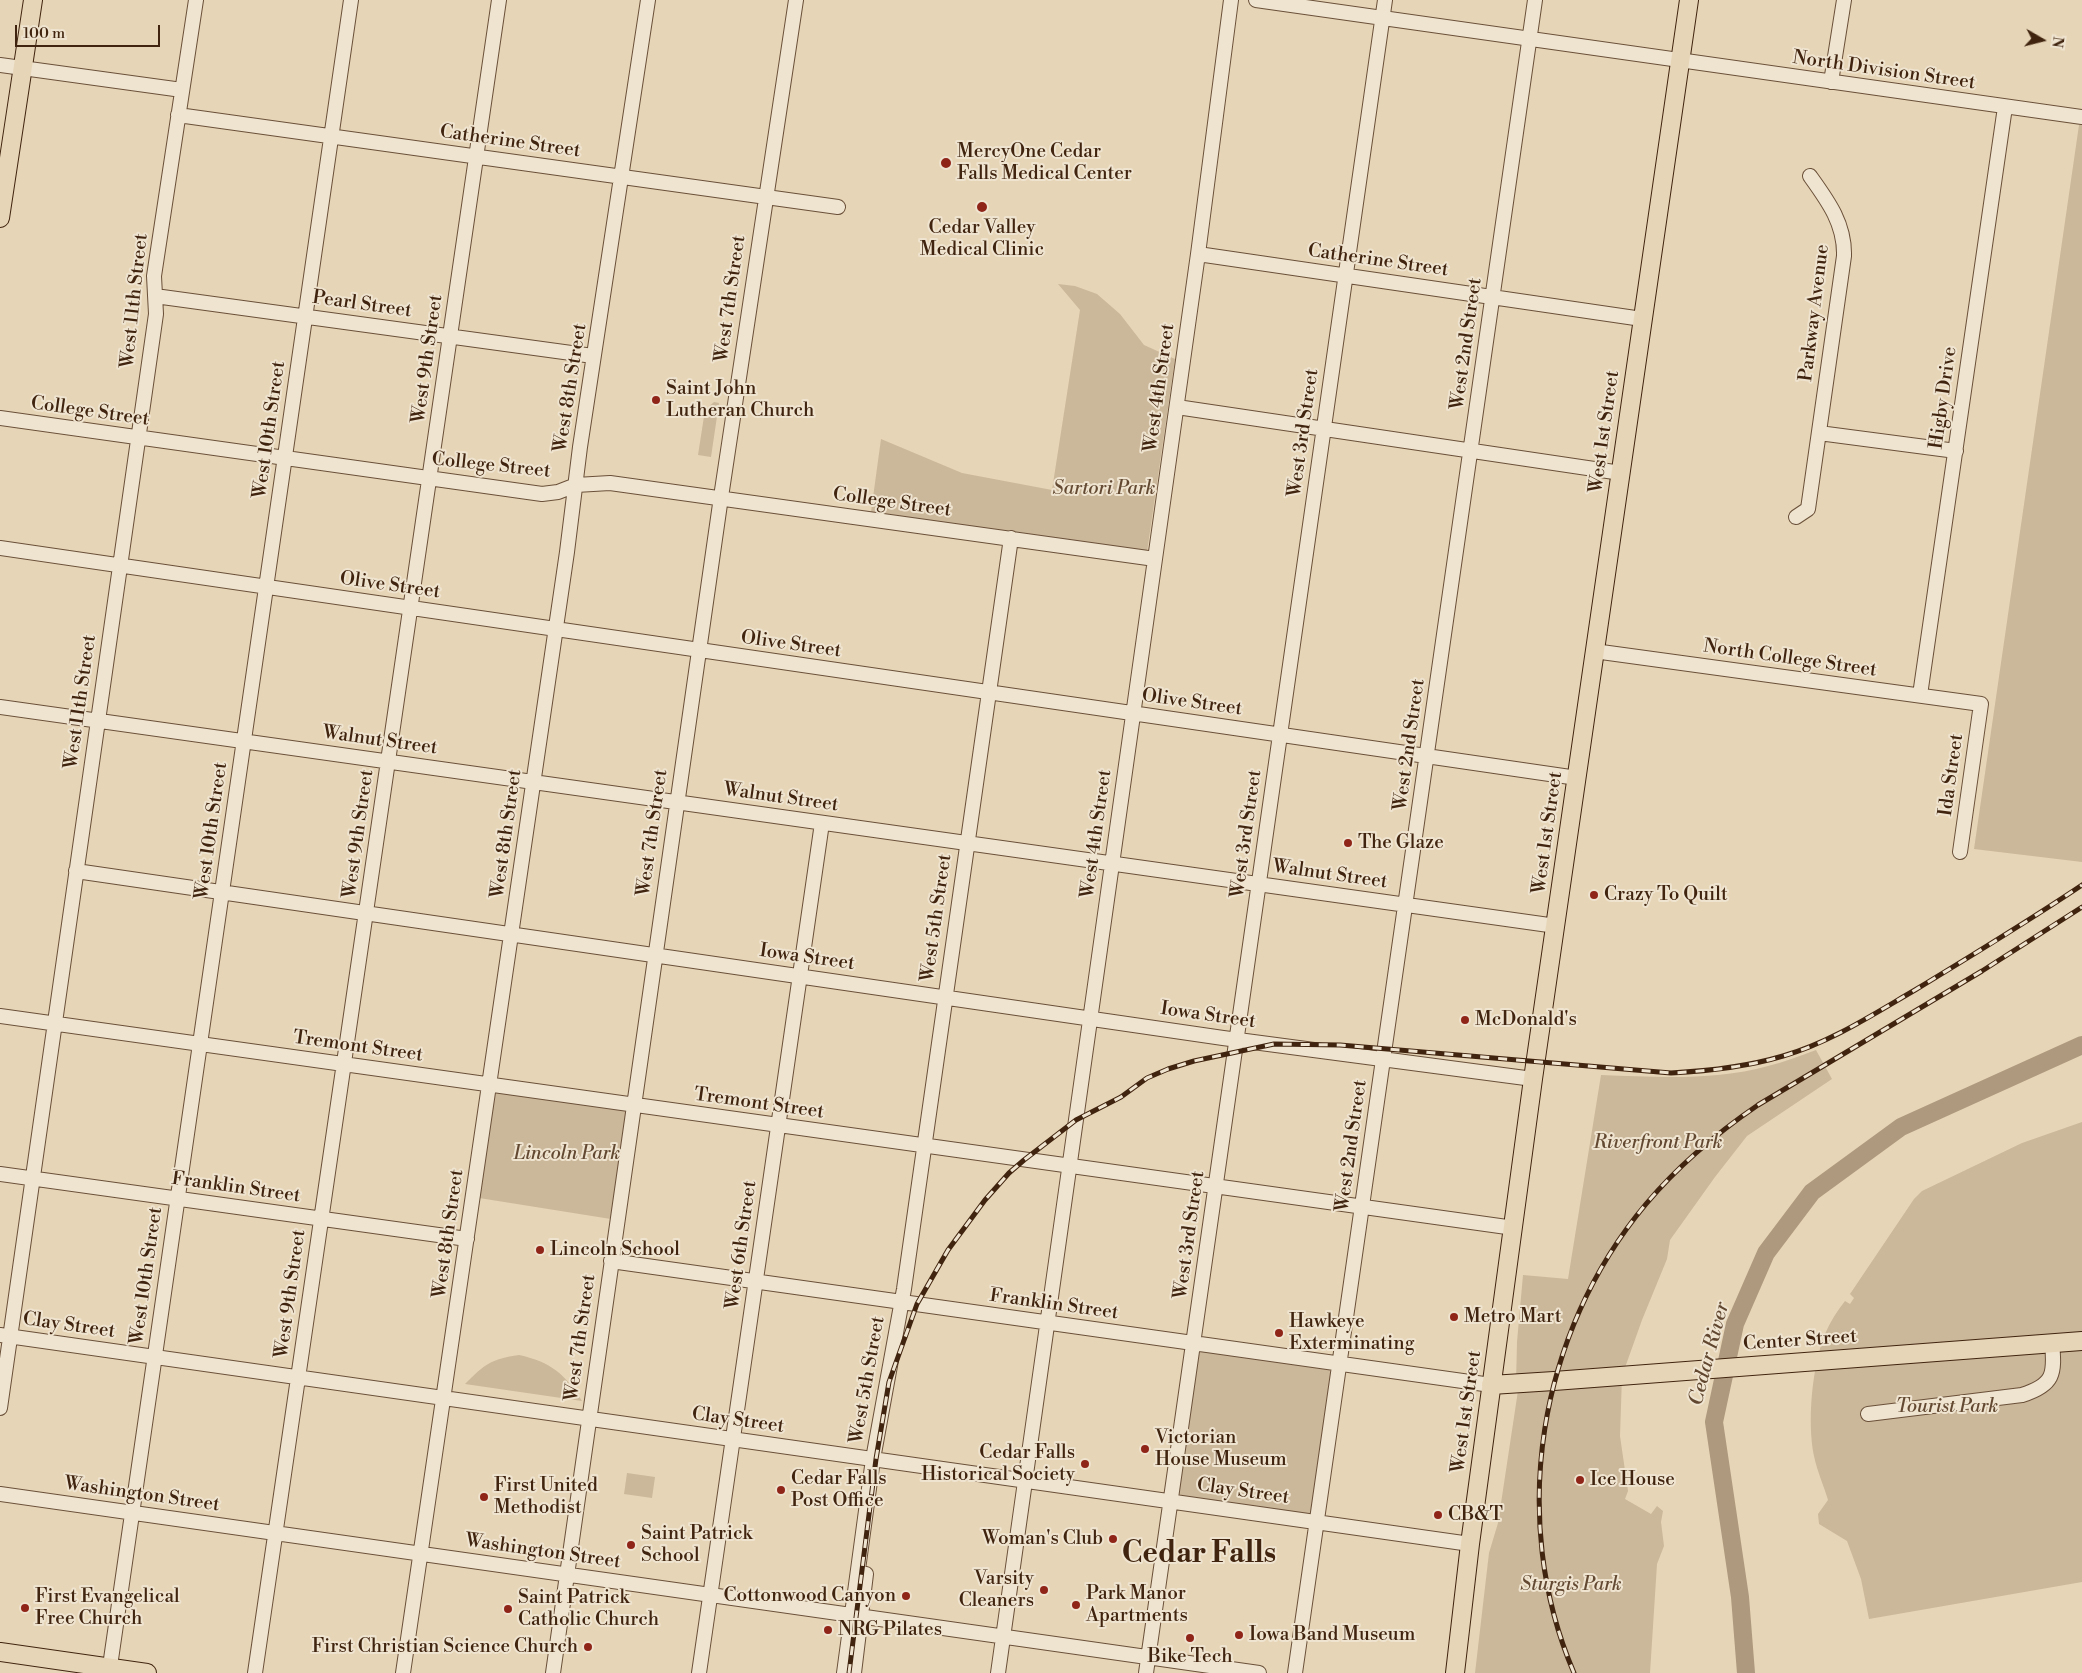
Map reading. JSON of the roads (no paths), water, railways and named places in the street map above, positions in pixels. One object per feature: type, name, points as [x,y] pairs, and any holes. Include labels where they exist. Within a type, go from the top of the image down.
[{"type":"main road","points":[[0,218],[33,0]]},
{"type":"main road","name":"West 1st Street","points":[[1455,1673],[1491,1384],[1514,1228],[1533,1079],[1689,0]]},
{"type":"main road","name":"Center Street","points":[[1491,1384],[2082,1341]]},
{"type":"main road","points":[[0,1652],[109,1670],[147,1673]]},
{"type":"street","name":"West 11th Street","points":[[0,1408],[5,1336],[32,1178],[156,314],[154,276],[196,0]]},
{"type":"street","name":"West 10th Street","points":[[109,1670],[352,0]]},
{"type":"street","name":"West 9th Street","points":[[255,1673],[499,0]]},
{"type":"street","name":"West 8th Street","points":[[403,1673],[534,782],[593,356],[648,0]]},
{"type":"street","name":"West 7th Street","points":[[553,1673],[721,498],[796,0]]},
{"type":"street","name":"West 4th Street","points":[[998,1673],[1177,407],[1231,0]]},
{"type":"street","name":"North Division Street","points":[[1256,0],[2082,117]]},
{"type":"street","name":"West 3rd Street","points":[[1146,1673],[1385,0]]},
{"type":"street","name":"West 2nd Street","points":[[1295,1673],[1536,0]]},
{"type":"street","points":[[1831,82],[1844,0]]},
{"type":"street","points":[[0,65],[182,90]]},
{"type":"street","name":"Higby Drive","points":[[1920,696],[2005,106]]},
{"type":"street","name":"Catherine Street","points":[[178,115],[838,207]]},
{"type":"street","name":"Parkway Avenue","points":[[1796,517],[1808,509],[1844,256],[1842,230],[1832,208],[1810,176]]},
{"type":"street","name":"Catherine Street","points":[[1198,254],[1642,319]]},
{"type":"street","name":"Pearl Street","points":[[155,296],[593,356]]},
{"type":"street","points":[[1177,407],[1620,473]]},
{"type":"street","name":"College Street","points":[[0,418],[542,494],[558,492],[576,486],[610,483],[1155,559]]},
{"type":"street","points":[[1819,433],[1956,451]]},
{"type":"street","name":"West 5th Street","points":[[844,1673],[856,1616],[877,1459],[902,1303],[1011,538]]},
{"type":"street","name":"Olive Street","points":[[0,548],[1577,778]]},
{"type":"street","name":"North College Street","points":[[1594,651],[1981,704]]},
{"type":"street","name":"Ida Street","points":[[1960,852],[1981,704]]},
{"type":"street","name":"Walnut Street","points":[[0,707],[1556,926]]},
{"type":"street","name":"West 6th Street","points":[[699,1673],[822,822]]},
{"type":"street","name":"Iowa Street","points":[[76,871],[1383,1060],[1533,1079]]},
{"type":"street","name":"Tremont Street","points":[[0,1016],[1514,1228]]},
{"type":"street","name":"Franklin Street","points":[[0,1174],[467,1239]]},
{"type":"street","name":"Franklin Street","points":[[612,1261],[1491,1384]]},
{"type":"street","name":"Clay Street","points":[[5,1336],[1470,1544]]},
{"type":"street","points":[[1868,1414],[2022,1395],[2037,1391],[2048,1383],[2052,1374],[2052,1343]]},
{"type":"street","name":"Washington Street","points":[[0,1494],[1260,1673]]},
{"type":"street","name":"West 5th Street","points":[[854,1673],[856,1616]]},
{"type":"waterway","name":"Cedar River","points":[[1746,1673],[1740,1597],[1714,1422],[1735,1324],[1766,1253],[1812,1192],[1901,1127],[2082,1045]]},
{"type":"railway","points":[[849,1673],[876,1459],[889,1382],[917,1304],[948,1250],[985,1200],[1009,1173],[1076,1120],[1121,1097],[1147,1078],[1168,1069],[1194,1061],[1274,1044],[1340,1045],[1671,1073],[1727,1068],[1769,1060],[1801,1050],[1835,1036],[1978,952],[2082,885]]},
{"type":"railway","points":[[1574,1673],[1554,1614],[1542,1553],[1539,1491],[1545,1429],[1558,1368],[1580,1310],[1609,1255],[1646,1204],[1671,1176],[1713,1139],[1743,1116],[1758,1105],[1982,971],[2082,907]]},
{"type":"place","name":"MercyOne Cedar Falls Medical Center","points":[[946,163]]},
{"type":"place","name":"Cedar Valley Medical Clinic","points":[[982,207]]},
{"type":"place","name":"Saint John Lutheran Church","points":[[656,400]]},
{"type":"place","name":"The Glaze","points":[[1348,843]]},
{"type":"place","name":"Crazy To Quilt","points":[[1594,895]]},
{"type":"place","name":"McDonald's","points":[[1465,1020]]},
{"type":"place","name":"Lincoln School","points":[[540,1250]]},
{"type":"place","name":"Metro Mart","points":[[1454,1317]]},
{"type":"place","name":"Hawkeye Exterminating","points":[[1279,1333]]},
{"type":"place","name":"Victorian House Museum","points":[[1145,1449]]},
{"type":"place","name":"Cedar Falls Historical Society","points":[[1085,1464]]},
{"type":"place","name":"Ice House","points":[[1580,1480]]},
{"type":"place","name":"Cedar Falls Post Office","points":[[781,1490]]},
{"type":"place","name":"First United Methodist","points":[[484,1497]]},
{"type":"place","name":"CB&T","points":[[1438,1515]]},
{"type":"place","name":"Woman's Club","points":[[1113,1539]]},
{"type":"place","name":"Saint Patrick School","points":[[631,1545]]},
{"type":"place","name":"Varsity Cleaners","points":[[1044,1590]]},
{"type":"place","name":"Cottonwood Canyon","points":[[906,1596]]},
{"type":"place","name":"Park Manor Apartments","points":[[1076,1605]]},
{"type":"place","name":"First Evangelical Free Church","points":[[25,1608]]},
{"type":"place","name":"Saint Patrick Catholic Church","points":[[508,1609]]},
{"type":"place","name":"NRG Pilates","points":[[828,1630]]},
{"type":"place","name":"Iowa Band Museum","points":[[1239,1635]]},
{"type":"place","name":"Bike Tech","points":[[1190,1638]]},
{"type":"place","name":"First Christian Science Church","points":[[588,1647]]},
{"type":"district","name":"Cedar Falls","points":[[1199,1555]]},
{"type":"park label","name":"Sartori Park","points":[[1104,489]]},
{"type":"park label","name":"Riverfront Park","points":[[1658,1143]]},
{"type":"park label","name":"Lincoln Park","points":[[567,1154]]},
{"type":"park label","name":"Tourist Park","points":[[1947,1407]]},
{"type":"park label","name":"Sturgis Park","points":[[1571,1585]]}]
